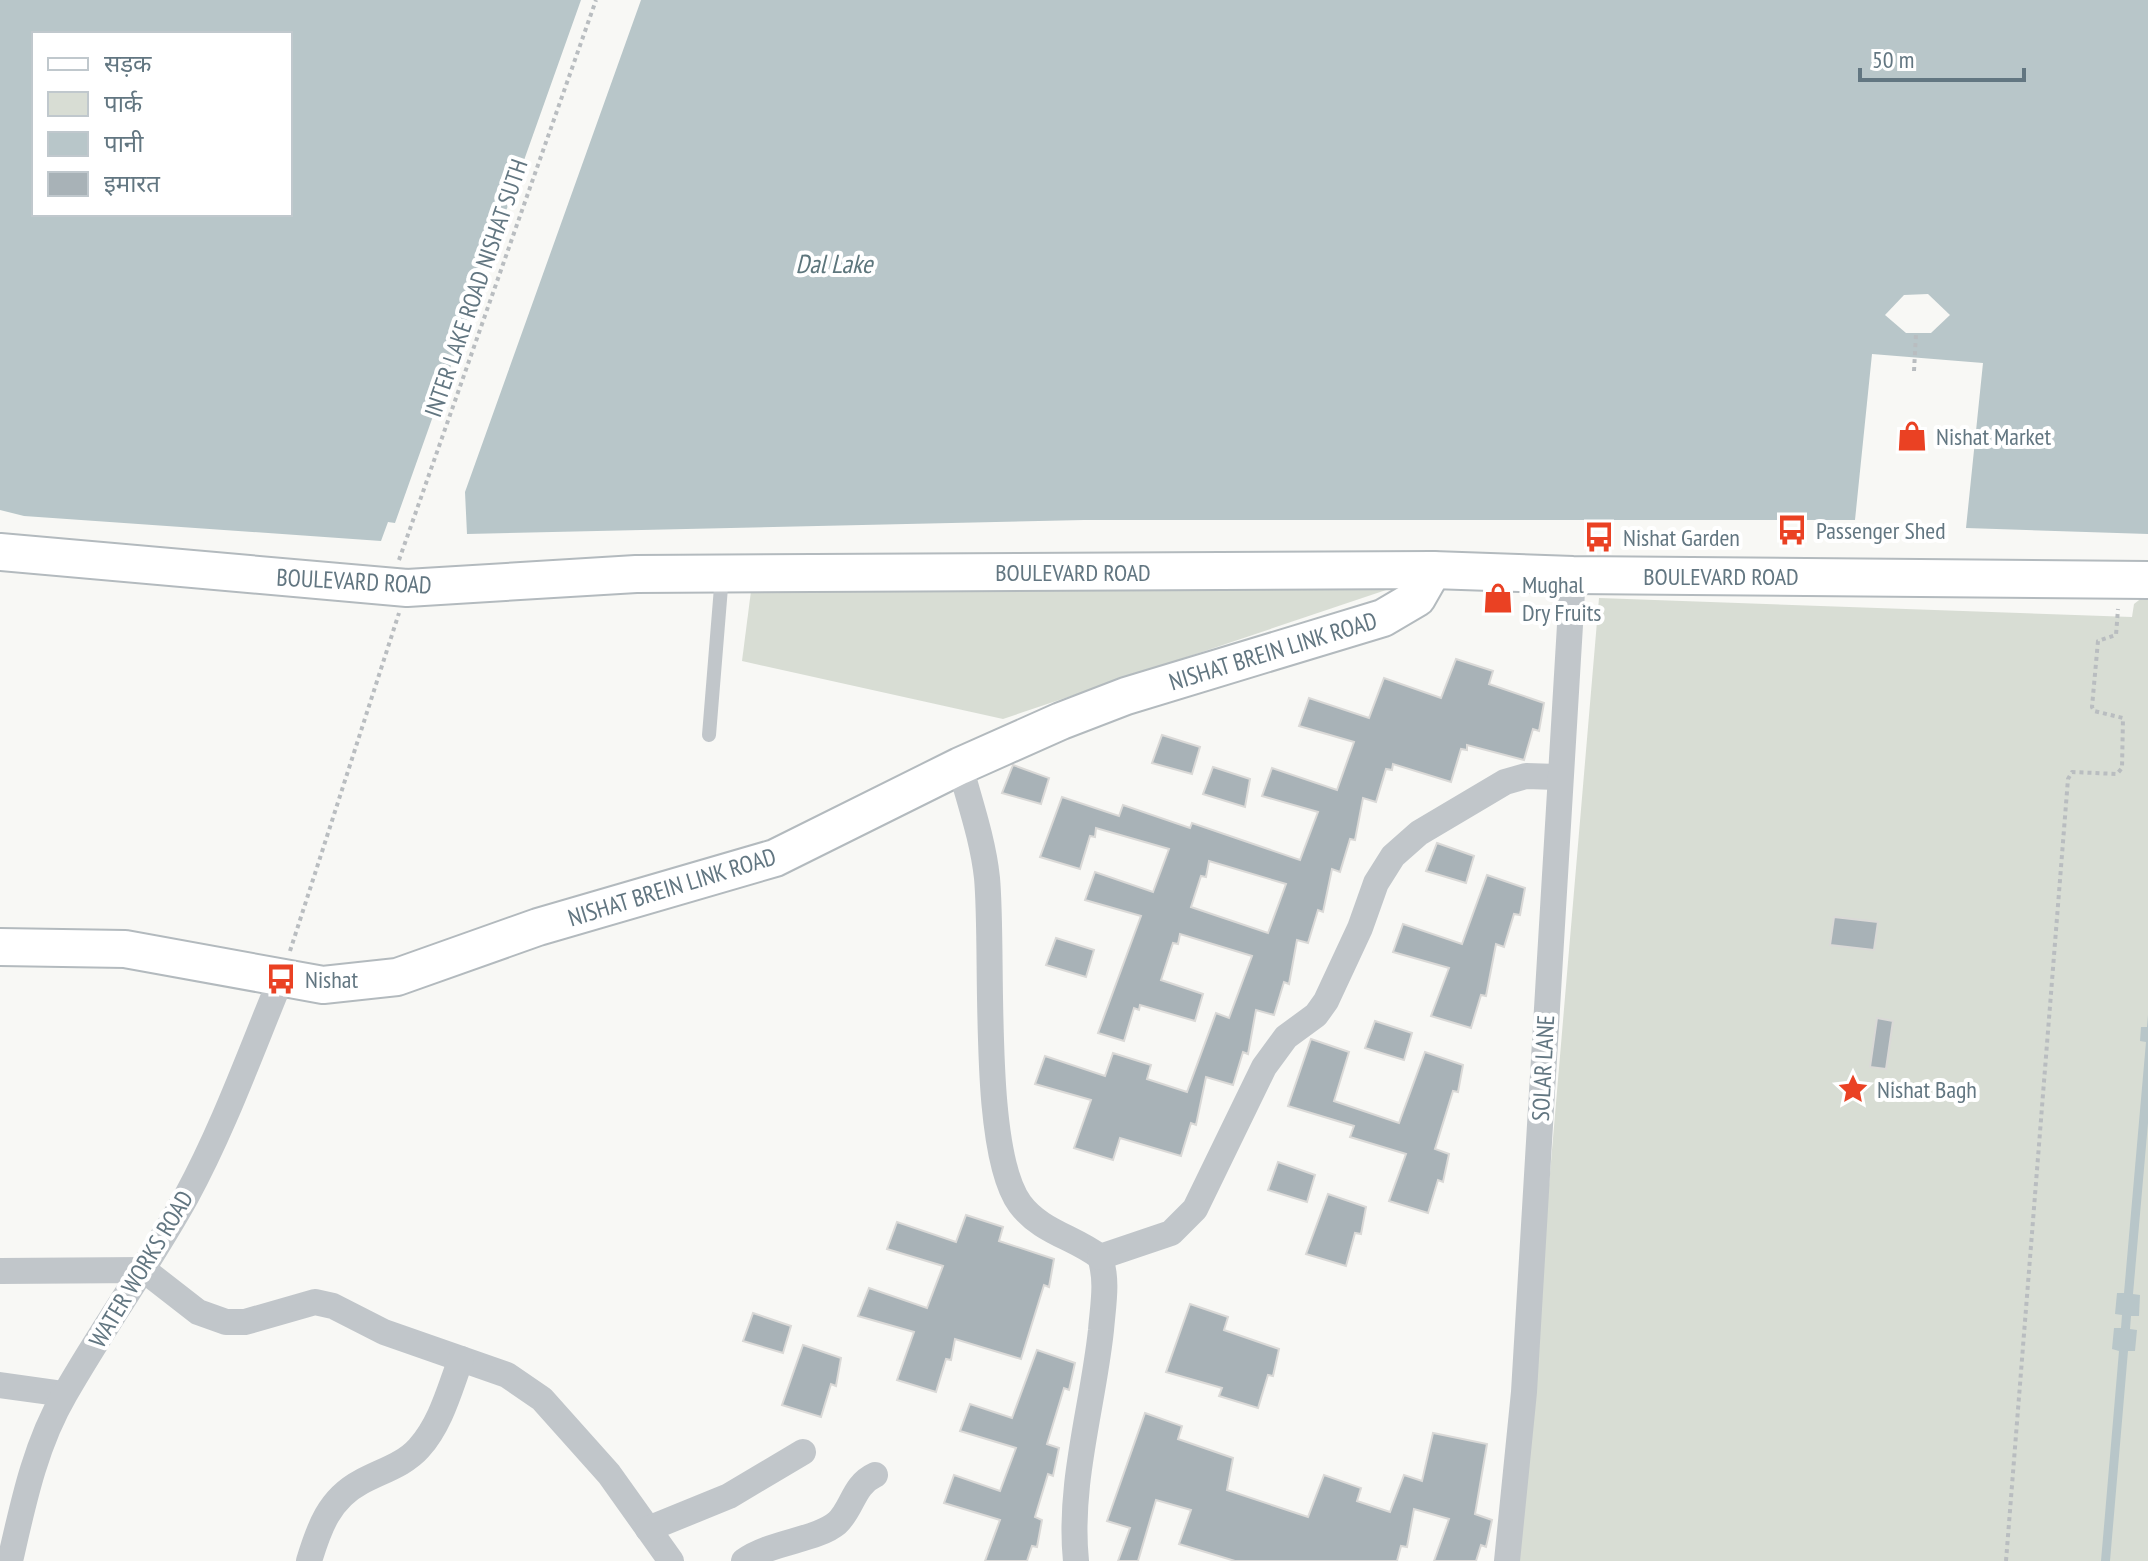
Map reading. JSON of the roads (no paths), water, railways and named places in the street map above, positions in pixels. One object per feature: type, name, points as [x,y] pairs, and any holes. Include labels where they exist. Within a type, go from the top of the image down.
[{"type":"main road","name":"BOULEVARD ROAD","points":[[0,552],[398,588],[636,574],[1433,570],[1573,575],[2134,579]]},
{"type":"main road","name":"NISHAT BREIN LINK ROAD","points":[[0,947],[125,949],[221,964],[281,979],[323,985],[397,977],[538,927],[740,871],[787,853],[960,766],[1126,696],[1383,618],[1417,598],[1433,570]]},
{"type":"street","name":"SOLAR LANE","points":[[1507,1561],[1524,1392],[1558,777],[1573,575]]},
{"type":"street","points":[[960,766],[987,876],[991,1021],[999,1134],[1006,1173],[1014,1195],[1033,1219],[1100,1257],[1171,1233],[1195,1209],[1264,1067],[1286,1037],[1316,1015],[1326,1001],[1360,928],[1376,883],[1393,856],[1419,833],[1505,782],[1526,776],[1558,777]]},
{"type":"street","name":"WATER WORKS ROAD","points":[[10,1561],[37,1456],[64,1394],[144,1270],[195,1179],[281,979]]},
{"type":"street","points":[[1076,1561],[1075,1502],[1095,1381],[1105,1288],[1100,1257]]},
{"type":"street","points":[[0,1271],[144,1270],[211,1319],[245,1322],[315,1302],[507,1375],[542,1399],[609,1474],[671,1561]]},
{"type":"street","points":[[309,1561],[318,1530],[329,1510],[344,1494],[404,1460],[427,1438],[461,1359]]},
{"type":"street","points":[[0,1385],[64,1394]]},
{"type":"street","points":[[648,1529],[729,1496],[803,1452]]},
{"type":"street","points":[[744,1561],[758,1552],[835,1525],[861,1482],[875,1475]]},
{"type":"lane","points":[[709,735],[722,575]]},
{"type":"water","points":[[0,0],[581,0],[395,523],[388,522],[381,541],[24,516],[0,510]]},
{"type":"water","name":"Dal Lake","points":[[641,0],[2148,0],[2148,534],[1966,528],[1983,363],[1872,354],[1855,520],[1084,520],[467,534],[465,492]]},
{"type":"water","points":[[2148,1015],[2148,1123],[2133,1294],[2140,1295],[2139,1316],[2131,1316],[2130,1329],[2137,1330],[2135,1351],[2128,1351],[2110,1561],[2101,1561],[2119,1351],[2112,1349],[2114,1328],[2121,1328],[2122,1315],[2115,1314],[2117,1293],[2124,1293],[2146,1042],[2140,1041],[2141,1027],[2147,1027]]},
{"type":"place","name":"Nishat Market","points":[[1912,436]]},
{"type":"place","name":"Passenger Shed","points":[[1792,530]]},
{"type":"place","name":"Nishat Garden","points":[[1599,537]]},
{"type":"place","name":"Mughal Dry Fruits","points":[[1498,598]]},
{"type":"place","name":"Nishat","points":[[281,979]]},
{"type":"place","name":"Nishat Bagh","points":[[1853,1089]]}]
